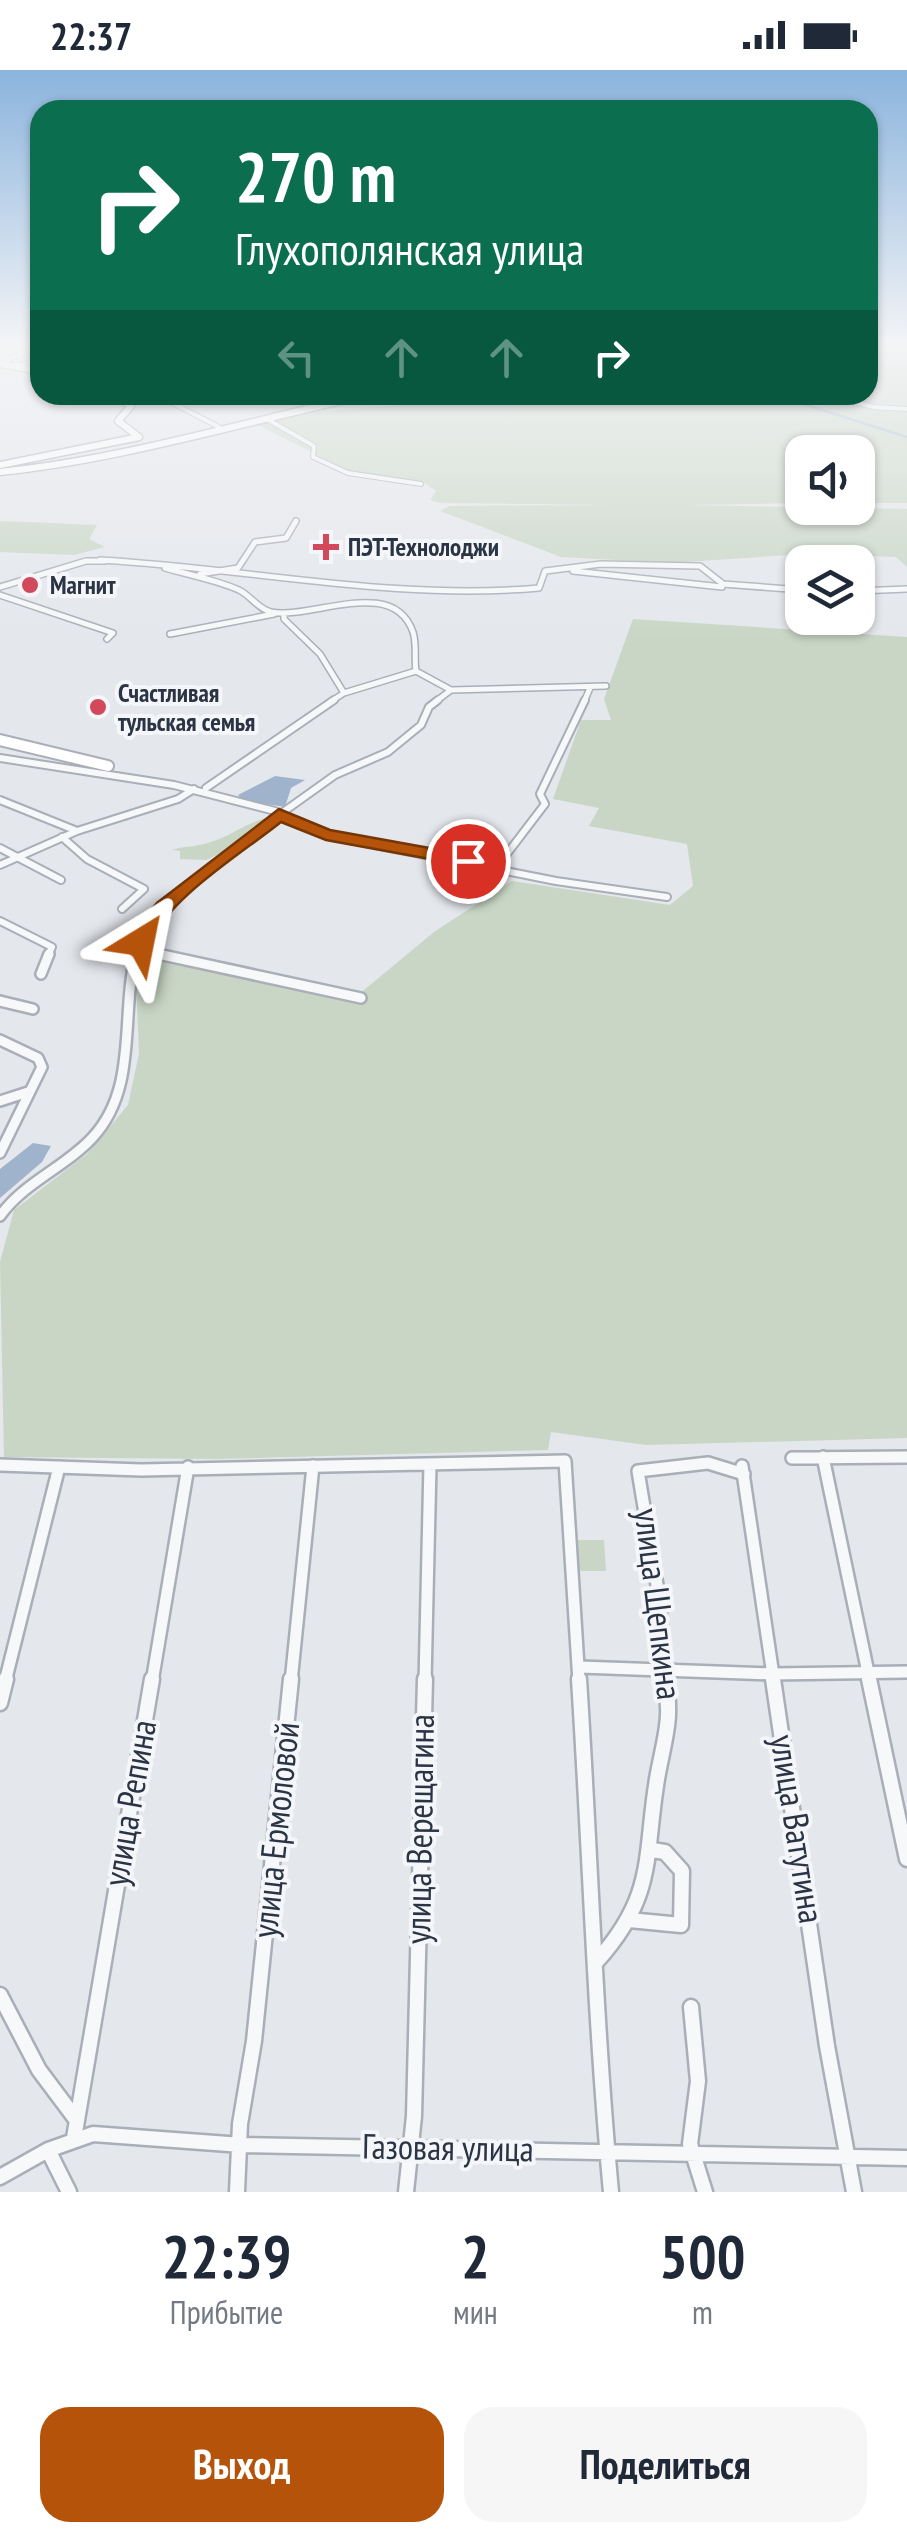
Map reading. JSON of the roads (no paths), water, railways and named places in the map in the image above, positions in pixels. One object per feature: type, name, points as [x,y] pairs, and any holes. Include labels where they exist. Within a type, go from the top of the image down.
[{"type":"street","points":[[0,465],[119,441]]},
{"type":"street","points":[[0,472],[88,463],[170,441]]},
{"type":"street","points":[[305,441],[314,446],[313,457],[348,473],[421,484]]},
{"type":"street","points":[[190,574],[235,570],[256,542],[290,536],[296,521]]},
{"type":"street","points":[[100,560],[190,574],[242,591],[263,613]]},
{"type":"street","points":[[0,586],[100,560],[374,586],[526,590],[538,588],[545,571],[556,568],[601,564],[700,566],[712,571],[718,583],[757,588]]},
{"type":"street","points":[[556,568],[785,589]]},
{"type":"street","points":[[374,586],[380,594],[378,602]]},
{"type":"street","points":[[875,591],[907,590]]},
{"type":"street","points":[[0,595],[113,632],[107,638]]},
{"type":"street","points":[[170,634],[263,613],[378,602],[398,612],[413,632],[416,670]]},
{"type":"street","points":[[280,613],[320,654],[344,693]]},
{"type":"street","points":[[206,788],[344,693],[416,670],[451,690],[606,686]]},
{"type":"street","points":[[497,867],[537,820],[545,804],[540,794],[555,759],[571,740],[590,688]]},
{"type":"street","points":[[0,1216],[17,1196],[75,1154],[112,1117],[127,1069],[127,980],[141,934],[164,907],[277,813],[335,775],[388,752],[422,725],[429,707],[451,690]]},
{"type":"street","points":[[0,740],[108,766]]},
{"type":"street","points":[[0,758],[206,788],[326,834],[556,881],[668,897]]},
{"type":"street","points":[[0,865],[77,831],[178,799],[194,789]]},
{"type":"street","points":[[0,800],[77,831]]},
{"type":"street","points":[[62,837],[87,859],[144,888],[122,909]]},
{"type":"street","points":[[0,848],[62,880]]},
{"type":"street","points":[[0,921],[52,947],[41,974]]},
{"type":"street","points":[[137,949],[361,998]]},
{"type":"street","points":[[0,1001],[33,1009]]},
{"type":"street","points":[[0,1153],[42,1067],[40,1060],[3,1044]]},
{"type":"street","points":[[0,1101],[28,1092]]},
{"type":"street","points":[[823,1457],[907,1858]]},
{"type":"street","points":[[792,1458],[907,1457]]},
{"type":"street","points":[[0,1465],[188,1467],[565,1461],[597,1960],[597,2040],[611,2192]]},
{"type":"street","name":"улица Ватутина","points":[[638,1471],[708,1463],[743,1470],[827,2046],[854,2192]]},
{"type":"street","name":"улица Верещагина","points":[[406,2192],[407,2147],[414,2116],[430,1464]]},
{"type":"street","name":"улица Ермоловой","points":[[237,2192],[240,2124],[254,2042],[313,1466]]},
{"type":"street","points":[[0,1703],[60,1467]]},
{"type":"street","name":"улица Репина","points":[[74,2138],[188,1467]]},
{"type":"street","name":"улица Щепкина","points":[[597,1960],[629,1920],[652,1850],[657,1781],[672,1714],[664,1670],[660,1604],[638,1471]]},
{"type":"street","points":[[580,1667],[620,1665],[773,1674],[907,1672]]},
{"type":"street","points":[[629,1920],[682,1925],[682,1871],[665,1852],[652,1850]]},
{"type":"street","points":[[0,1995],[39,2070],[75,2118]]},
{"type":"street","points":[[692,2007],[698,2081],[691,2154],[701,2168],[705,2192]]},
{"type":"street","name":"Газовая улица","points":[[0,2177],[48,2150],[93,2134],[242,2145],[907,2158]]},
{"type":"street","points":[[48,2150],[69,2192]]},
{"type":"water","points":[[275,776],[305,780],[291,788],[285,807],[242,800],[238,795]]},
{"type":"water","points":[[33,1143],[51,1146],[42,1162],[0,1198],[0,1169]]},
{"type":"place","name":"ПЭТ-Технолоджи","points":[[326,547]]},
{"type":"place","name":"Магнит","points":[[30,585]]},
{"type":"place","name":"Счастливая тульская семья","points":[[98,707]]}]
